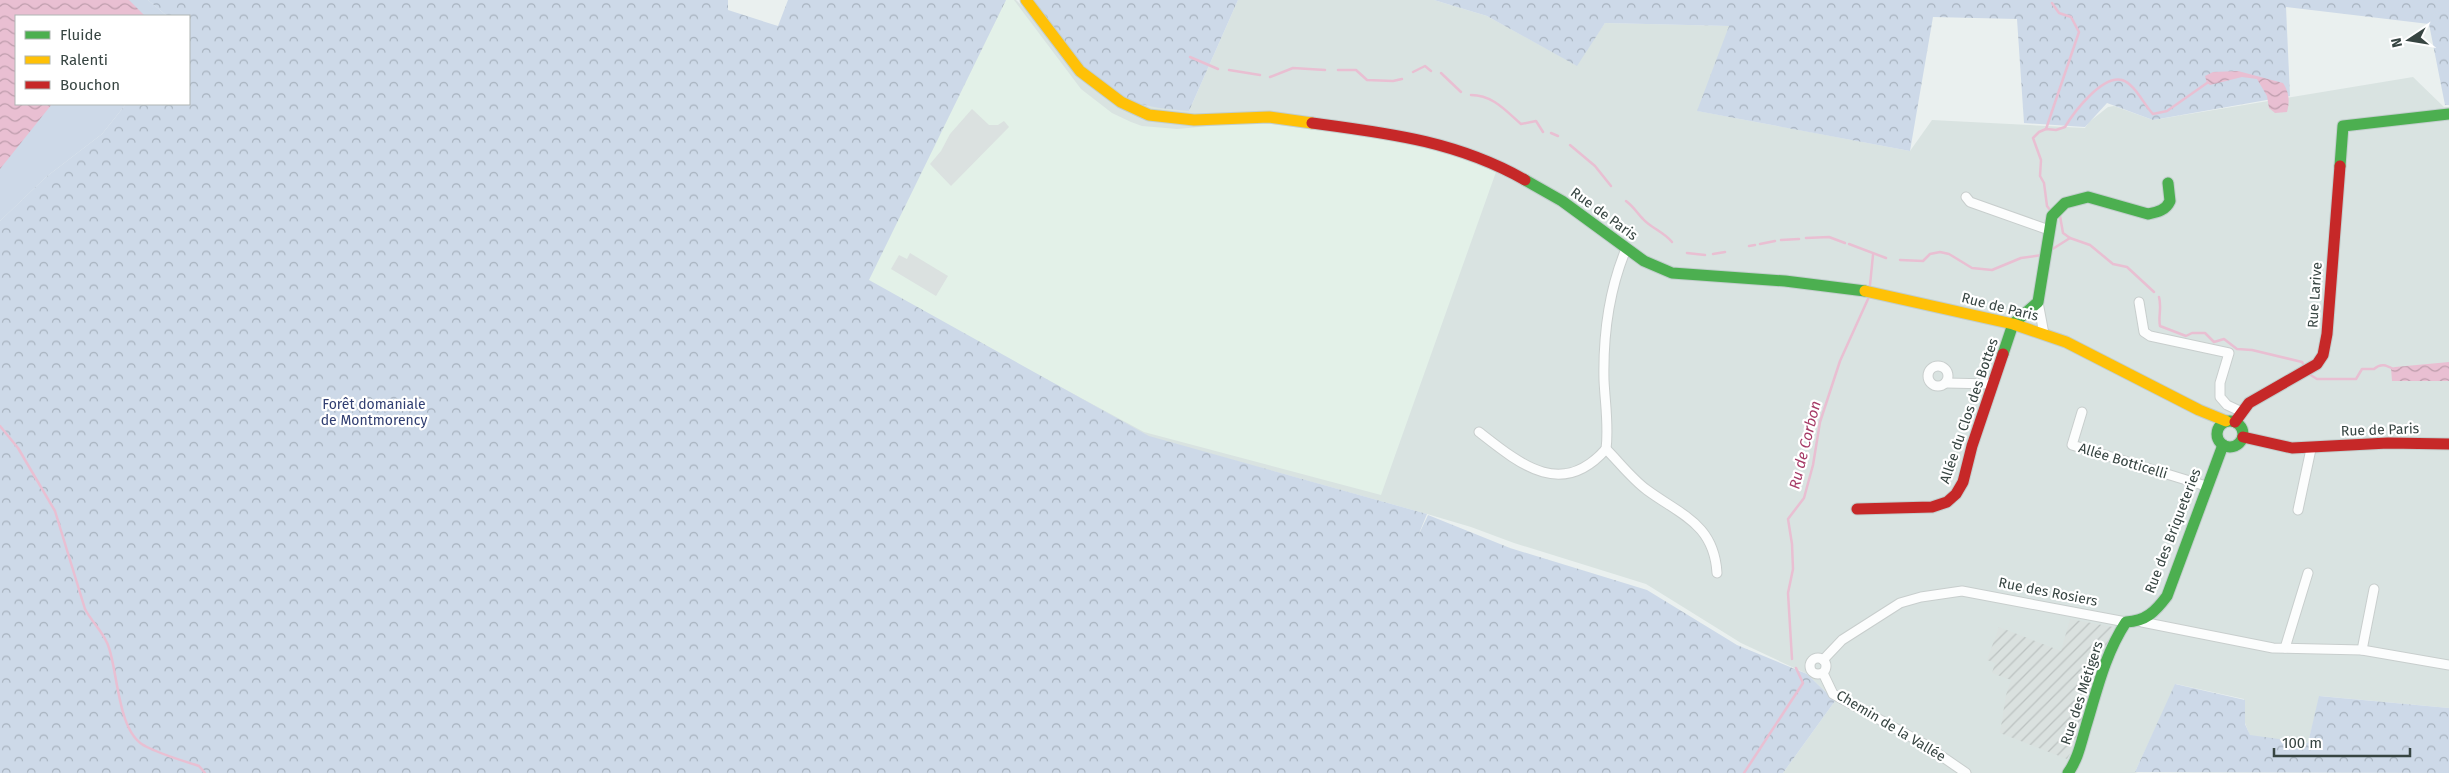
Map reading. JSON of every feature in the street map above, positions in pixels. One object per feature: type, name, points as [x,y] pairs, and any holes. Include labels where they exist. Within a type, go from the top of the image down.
[{"type":"main road","name":"Rue de Paris","points":[[1026,0],[1080,71],[1121,102],[1149,115],[1194,120],[1269,117],[1403,135],[1443,145],[1520,176],[1562,201],[1644,261],[1678,274],[1854,288],[2013,324],[2066,342],[2199,410],[2231,421]]},
{"type":"main road","name":"Rue Larive","points":[[2231,421],[2249,403],[2317,364],[2323,355],[2327,334],[2343,126],[2449,114]]},
{"type":"main road","points":[[2013,324],[2038,302],[2048,230],[2052,216],[2065,203],[2076,199],[2088,198],[2148,214],[2158,213],[2167,209],[2172,200],[2168,183]]},
{"type":"main road","name":"Allée du Clos des Bottes","points":[[1856,509],[1932,507],[1952,499],[1963,482],[1972,446],[2013,324]]},
{"type":"main road","points":[[2231,421],[2241,426],[2243,437],[2235,446],[2223,445],[2218,439],[2231,421]]},
{"type":"main road","name":"Rue de Paris","points":[[2243,437],[2285,449],[2311,449],[2368,444],[2449,444]]},
{"type":"main road","name":"Rue des Briqueteries","points":[[2142,622],[2155,611],[2167,596],[2206,486],[2223,445]]},
{"type":"main road","name":"Rue des Rosiers","points":[[2126,622],[2142,622]]},
{"type":"main road","name":"Rue des Métigers","points":[[2068,773],[2080,748],[2102,673],[2116,636],[2126,622]]},
{"type":"street","points":[[1966,197],[1970,202],[2048,230]]},
{"type":"street","points":[[1479,432],[1507,454],[1547,474],[1562,474],[1583,470],[1606,449],[1608,432],[1604,380],[1606,332],[1614,280],[1626,249]]},
{"type":"street","points":[[2038,302],[2044,334]]},
{"type":"street","points":[[2139,302],[2141,325],[2144,332],[2150,336],[2229,353],[2220,383],[2220,397],[2227,405],[2231,421]]},
{"type":"street","points":[[1946,383],[1993,384]]},
{"type":"street","name":"Allée Botticelli","points":[[2082,412],[2072,445],[2206,486]]},
{"type":"street","points":[[1606,449],[1645,489],[1694,522],[1714,550],[1717,573]]},
{"type":"street","points":[[2298,510],[2311,449]]},
{"type":"street","points":[[2285,648],[2308,572]]},
{"type":"street","points":[[2362,650],[2374,589]]},
{"type":"street","name":"Rue des Rosiers","points":[[1823,660],[1842,640],[1900,604],[1921,597],[1962,591],[2126,622]]},
{"type":"street","name":"Rue des Rosiers","points":[[2142,622],[2285,648],[2362,650],[2449,665]]},
{"type":"street","points":[[1815,659],[1823,660],[1826,667],[1822,673],[1817,675],[1812,672],[1810,665],[1815,659]]},
{"type":"street","name":"Chemin de la Vallée","points":[[1822,673],[1833,694],[1924,744],[1966,773]]},
{"type":"shaded area","points":[[1006,0],[1016,0],[1084,67],[1189,111],[1238,0],[1434,0],[1487,16],[1576,65],[1605,23],[1730,26],[1698,111],[1910,151],[1932,120],[2085,128],[2089,122],[2108,107],[2114,106],[2153,120],[2413,77],[2444,107],[2449,107],[2449,708],[2320,696],[2308,743],[2250,736],[2245,723],[2244,699],[2176,684],[2135,772],[2138,773],[1783,773],[1835,701],[1807,674],[1741,643],[1646,584],[1514,543],[1471,527],[1150,437],[869,280]]},
{"type":"shaded area","points":[[1006,0],[1014,0],[1081,89],[1112,113],[1142,126],[1177,129],[1255,122],[1405,140],[1438,148],[1496,172],[1381,495],[1144,432],[873,283],[844,261],[899,216]]},
{"type":"shaded area","points":[[972,109],[989,125],[998,125],[1004,121],[1009,127],[951,186],[930,164],[941,151],[950,134]]},
{"type":"shaded area","points":[[910,253],[948,276],[936,296],[891,269],[899,255],[907,259]]},
{"type":"shaded area","points":[[2070,619],[2113,627],[2078,740],[2067,759],[2000,733],[2006,695],[2011,680],[1992,673],[1995,663],[1987,660],[1999,627],[2061,651]]},
{"type":"green space","points":[[0,0],[148,0],[166,15],[15,15],[15,105],[125,105],[102,134],[46,177],[0,221]]},
{"type":"green space","name":"Forêt domaniale de Montmorency","points":[[148,0],[728,0],[728,10],[778,26],[788,0],[1006,0],[869,280],[1149,436],[1427,514],[1418,536],[1428,515],[1510,548],[1647,590],[1737,645],[1807,674],[1835,701],[1783,773],[0,773],[0,221],[46,177],[102,134],[125,105],[190,105],[190,15],[166,15]]},
{"type":"green space","points":[[1032,0],[1238,0],[1189,111],[1158,108],[1143,104],[1128,99],[1113,90],[1099,80],[1075,56]]},
{"type":"green space","points":[[1434,0],[2449,0],[2449,105],[2445,105],[2429,24],[2286,7],[2290,96],[2153,120],[2107,103],[2085,127],[2024,123],[2017,19],[1933,17],[1910,151],[1697,111],[1729,26],[1605,23],[1577,66],[1487,16]]},
{"type":"green space","points":[[2175,684],[2245,700],[2245,724],[2250,735],[2308,743],[2319,696],[2449,708],[2449,773],[2135,772]]},
{"type":"water","points":[[0,0],[129,0],[144,15],[15,15],[15,105],[51,105],[0,169]]},
{"type":"water","points":[[2238,71],[2283,83],[2288,97],[2287,112],[2275,113],[2269,108],[2267,96],[2257,79],[2242,77],[2210,85],[2207,83],[2205,76],[2213,72]]},
{"type":"water","points":[[2449,362],[2449,381],[2392,381],[2391,368]]},
{"type":"waterway","points":[[2046,129],[2079,32],[2071,17],[2059,13],[2052,3]]},
{"type":"waterway","points":[[1190,57],[1218,69]]},
{"type":"waterway","points":[[1413,72],[1425,66],[1431,71]]},
{"type":"waterway","points":[[1270,77],[1293,68],[1325,70]]},
{"type":"waterway","points":[[1229,70],[1260,75]]},
{"type":"waterway","points":[[1338,70],[1356,70],[1367,80],[1393,81],[1402,79]]},
{"type":"waterway","points":[[1441,73],[1461,92]]},
{"type":"waterway","points":[[2050,210],[2047,206],[2044,183],[2040,176],[2041,160],[2033,138],[2039,132],[2046,129],[2056,130],[2065,127],[2089,96],[2106,83],[2114,80],[2127,82],[2153,114],[2167,111],[2207,83]]},
{"type":"waterway","points":[[1471,95],[1493,101],[1521,124],[1536,121],[1543,132]]},
{"type":"waterway","points":[[1551,133],[1558,136]]},
{"type":"waterway","points":[[1570,145],[1595,166],[1611,186]]},
{"type":"waterway","points":[[1626,201],[1646,222],[1672,242]]},
{"type":"waterway","points":[[2060,216],[2063,233],[2070,238]]},
{"type":"waterway","points":[[1806,238],[1829,237],[1845,243]]},
{"type":"waterway","name":"Ru de Corbon","points":[[2051,250],[2070,238],[2090,245],[2113,264],[2127,267],[2154,292]]},
{"type":"waterway","points":[[1781,240],[1799,239]]},
{"type":"waterway","points":[[1760,244],[1775,241]]},
{"type":"waterway","points":[[1849,244],[1886,258]]},
{"type":"waterway","points":[[1749,246],[1755,245]]},
{"type":"waterway","points":[[1713,254],[1725,252]]},
{"type":"waterway","name":"Ru de Corbon","points":[[1900,260],[1923,261],[1930,254],[1940,252],[1949,254],[1972,268],[1992,270],[2021,258],[2042,255]]},
{"type":"waterway","points":[[1687,253],[1705,255]]},
{"type":"waterway","name":"Ru de Corbon","points":[[1870,285],[1873,255]]},
{"type":"waterway","name":"Ru de Corbon","points":[[2159,297],[2160,326],[2186,336],[2192,333],[2205,333],[2214,342],[2224,339],[2237,349],[2252,350],[2302,362],[2305,367]]},
{"type":"waterway","name":"Ru de Corbon","points":[[1792,659],[1788,593],[1793,569],[1788,519],[1804,498],[1813,465],[1820,422],[1840,361],[1868,299]]},
{"type":"waterway","name":"Ru de Corbon","points":[[2309,374],[2317,379],[2356,379],[2362,369],[2374,369],[2384,365],[2393,369]]},
{"type":"waterway","points":[[0,426],[18,448],[55,511],[85,609],[105,638],[109,648],[120,702],[129,729],[136,739],[145,746],[199,766],[205,773]]},
{"type":"waterway","name":"Ru de Corbon","points":[[1744,773],[1803,683],[1796,668]]},
{"type":"traffic: fast","points":[[2340,166],[2343,126],[2449,114]]},
{"type":"traffic: fast","points":[[1525,180],[1562,201],[1644,261],[1672,273],[1785,281],[1865,291]]},
{"type":"traffic: fast","points":[[2003,354],[2013,324],[2038,302],[2052,216],[2065,203],[2088,197],[2148,214],[2164,209],[2170,201],[2168,183]]},
{"type":"traffic: fast","points":[[2230,421],[2239,425],[2243,434],[2239,443],[2230,447],[2221,443],[2217,434],[2221,425],[2230,421]]},
{"type":"traffic: fast","points":[[2068,773],[2077,756],[2102,673],[2112,647],[2126,622],[2139,620],[2150,615],[2167,596],[2223,445]]},
{"type":"traffic: slow","points":[[1026,0],[1080,71],[1121,102],[1149,115],[1194,120],[1269,117],[1312,123]]},
{"type":"traffic: slow","points":[[1865,291],[2013,324],[2066,342],[2199,410],[2226,421]]},
{"type":"traffic: jam","points":[[1312,123],[1394,135],[1447,147],[1474,156],[1525,180]]},
{"type":"traffic: jam","points":[[2235,422],[2249,403],[2317,364],[2323,355],[2327,334],[2340,166]]},
{"type":"traffic: jam","points":[[1857,509],[1932,507],[1947,502],[1956,494],[1963,482],[1972,446],[2003,354]]},
{"type":"traffic: jam","points":[[2243,437],[2292,448],[2388,443],[2449,444]]}]
